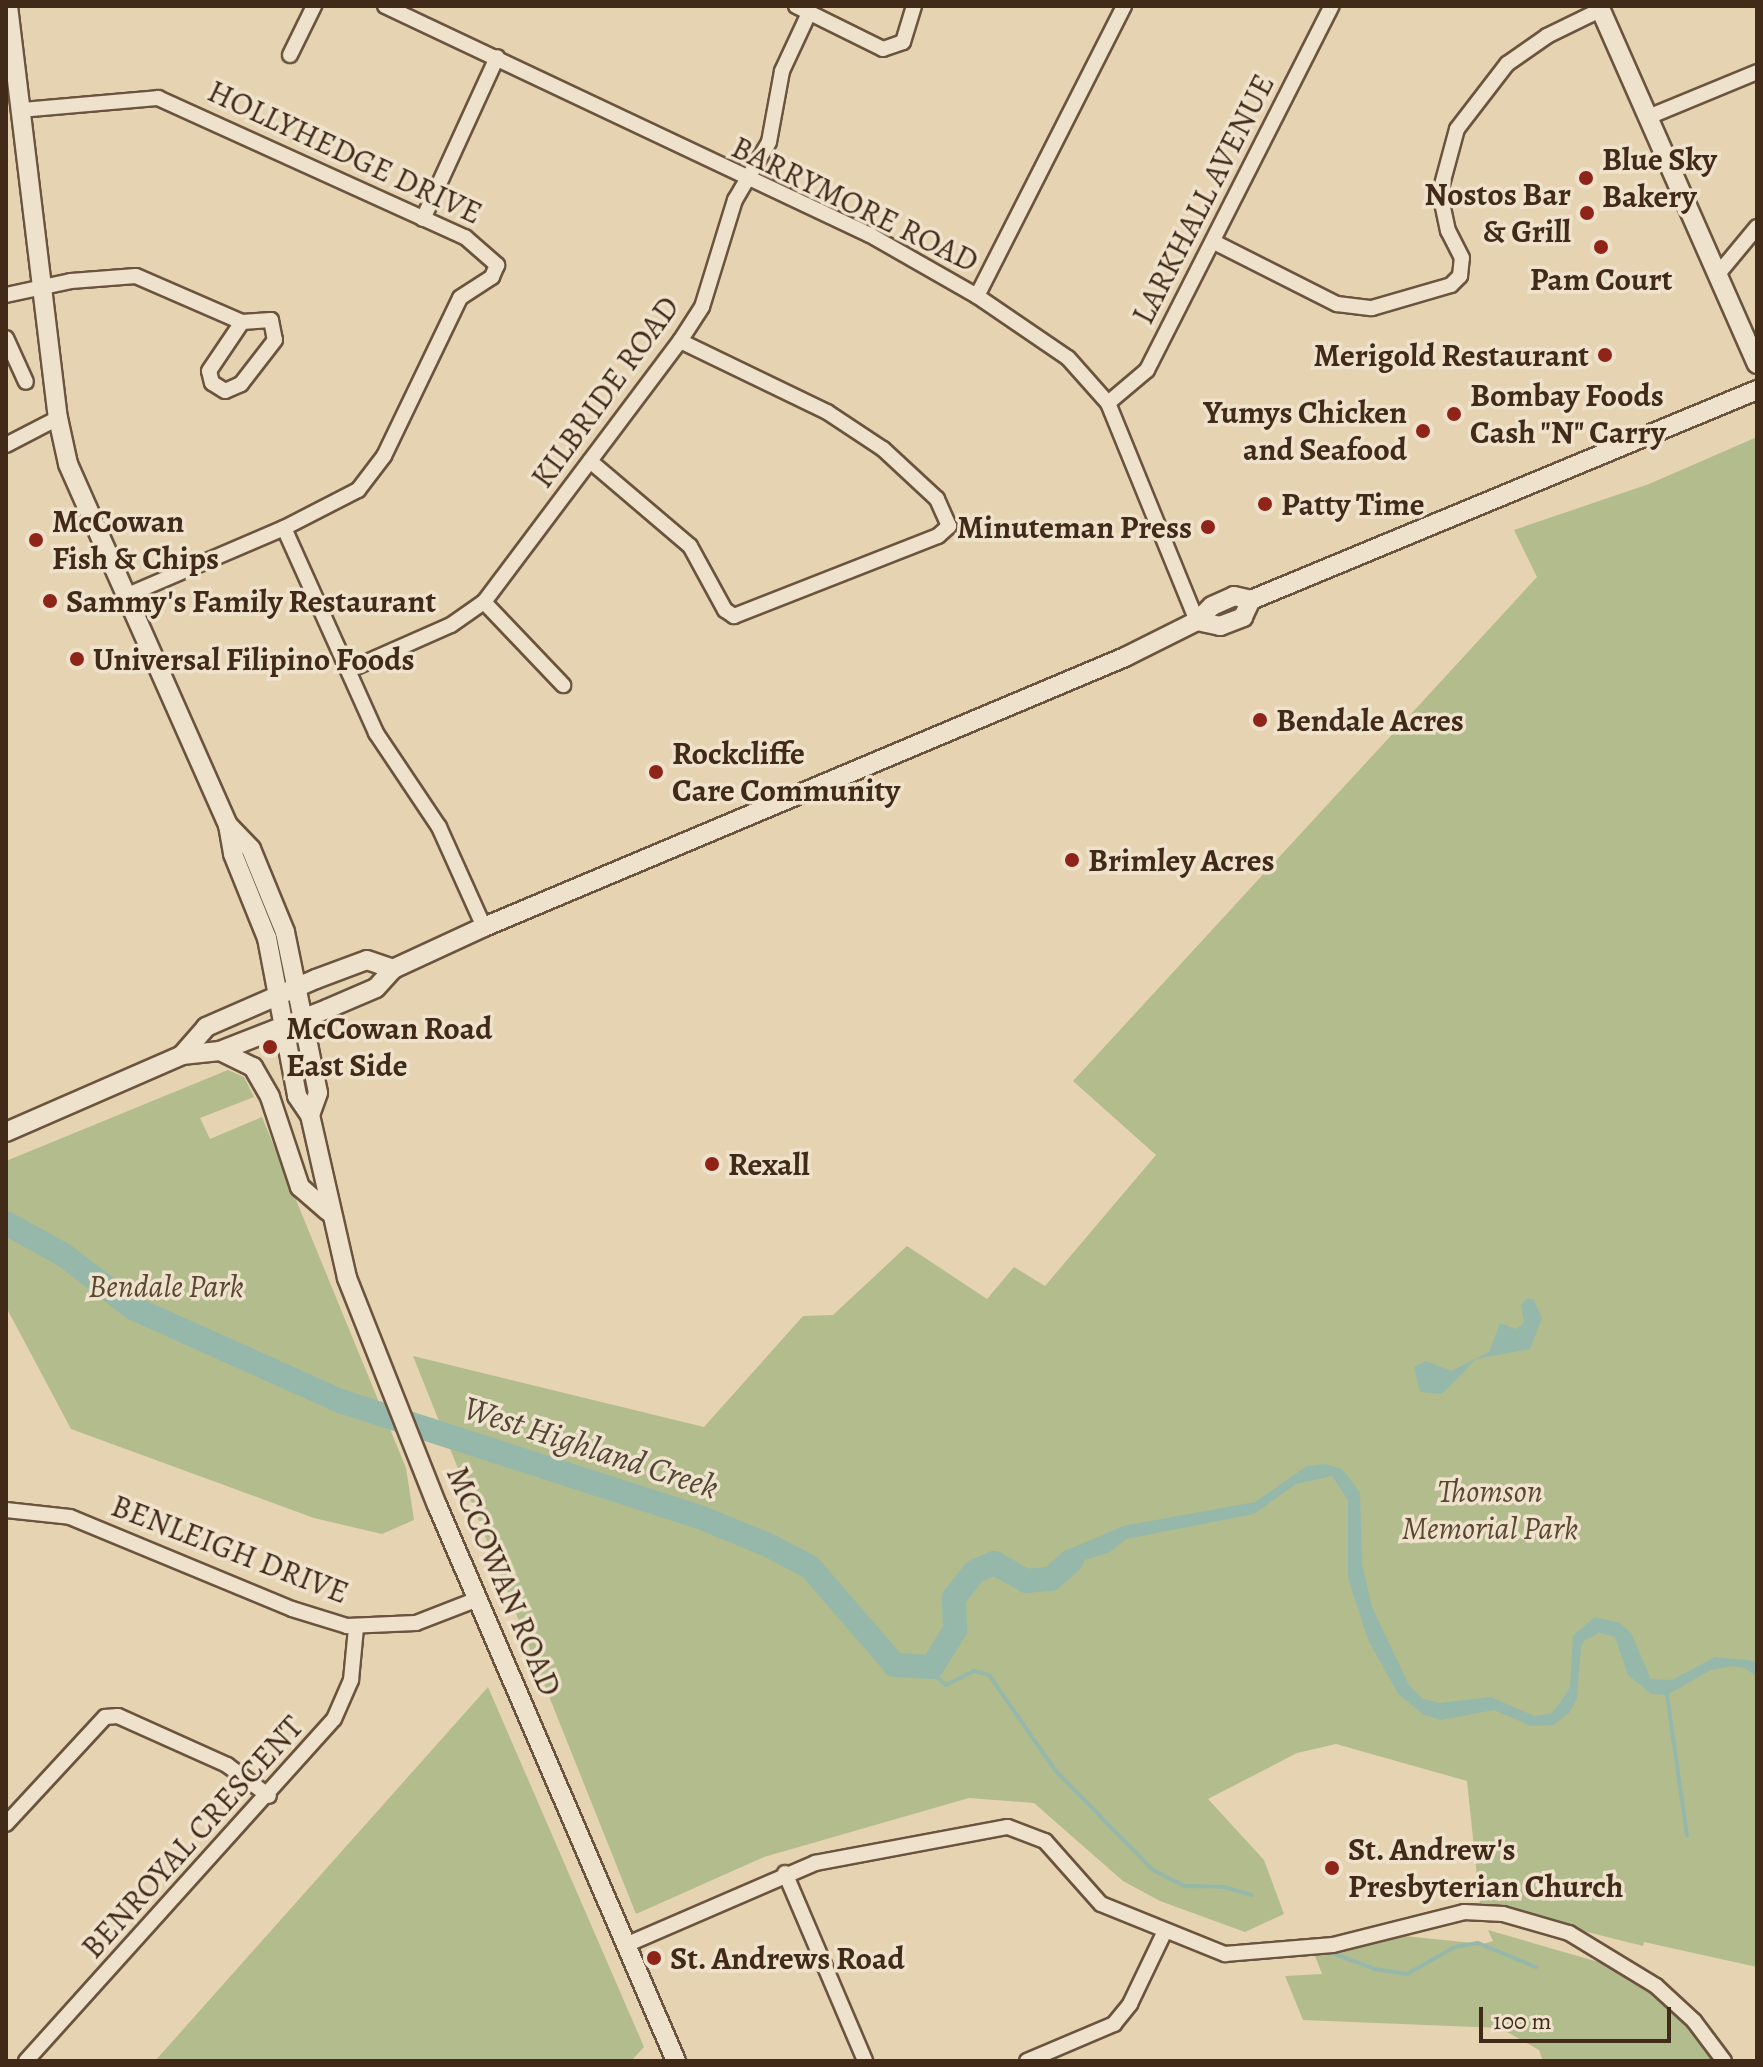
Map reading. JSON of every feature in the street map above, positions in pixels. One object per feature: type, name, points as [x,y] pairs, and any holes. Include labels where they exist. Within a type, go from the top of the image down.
[{"type":"main road","name":"MCCOWAN ROAD","points":[[8,6],[61,439],[125,596],[228,825],[233,854],[267,938],[297,1096],[310,1115],[328,1211],[347,1278],[437,1505],[676,2061]]},
{"type":"main road","points":[[1600,8],[1757,364]]},
{"type":"main road","points":[[7,1132],[182,1055],[220,1051],[376,988],[393,969],[484,927],[1125,657],[1197,621],[1220,626],[1243,617],[1251,600],[1757,390]]},
{"type":"main road","name":"MCCOWAN ROAD","points":[[228,825],[251,849],[285,932],[306,1017],[318,1093],[310,1115]]},
{"type":"main road","points":[[182,1055],[206,1027],[279,994],[367,960],[393,969]]},
{"type":"main road","points":[[220,1051],[253,1067],[270,1097],[300,1187],[328,1211]]},
{"type":"street","points":[[290,55],[314,6]]},
{"type":"street","name":"BARRYMORE ROAD","points":[[385,6],[416,12],[497,57],[746,180],[870,235],[977,296],[1068,358],[1108,403],[1197,621]]},
{"type":"street","points":[[803,10],[883,49],[903,42],[914,6]]},
{"type":"street","points":[[977,296],[1124,6]]},
{"type":"street","name":"LARKHALL AVENUE","points":[[1108,403],[1147,370],[1332,6]]},
{"type":"street","points":[[1214,242],[1337,304],[1372,308],[1451,285],[1460,276],[1462,258],[1448,231],[1440,192],[1457,129],[1507,64],[1547,36],[1600,8]]},
{"type":"street","name":"KILBRIDE ROAD","points":[[349,670],[451,625],[484,602],[680,341],[702,307],[721,232],[746,180],[769,142],[782,71],[803,10]]},
{"type":"street","points":[[423,219],[497,57]]},
{"type":"street","points":[[1648,117],[1757,72]]},
{"type":"street","name":"HOLLYHEDGE DRIVE","points":[[21,110],[158,98],[423,219],[492,256],[497,265],[492,277],[460,298],[373,475],[330,507],[125,596]]},
{"type":"street","points":[[1718,274],[1757,227]]},
{"type":"street","points":[[6,295],[41,286],[136,276],[242,322],[271,320],[275,340],[241,384],[225,391],[212,383],[209,371],[242,322]]},
{"type":"street","points":[[6,338],[26,382]]},
{"type":"street","points":[[590,461],[684,540],[734,616],[938,536],[949,526],[937,499],[883,449],[827,412],[680,341]]},
{"type":"street","points":[[6,445],[58,418]]},
{"type":"street","points":[[284,528],[384,749],[439,827],[484,927]]},
{"type":"street","points":[[484,602],[563,685]]},
{"type":"street","name":"BENLEIGH DRIVE","points":[[6,1510],[70,1517],[292,1609],[356,1628],[416,1623],[478,1599]]},
{"type":"street","name":"BENROYAL CRESCENT","points":[[26,2061],[269,1796],[344,1702],[353,1674],[356,1628]]},
{"type":"street","points":[[6,1824],[105,1717],[118,1716],[227,1765],[269,1796]]},
{"type":"street","points":[[628,1944],[785,1873],[815,1863],[1008,1827],[1045,1841],[1101,1904],[1194,1945],[1241,1955],[1333,1945],[1464,1912],[1503,1914],[1569,1933],[1628,1964],[1694,2021],[1724,2061]]},
{"type":"street","points":[[785,1873],[865,2061]]},
{"type":"street","points":[[1027,2061],[1114,2024],[1130,2004],[1165,1931]]},
{"type":"green space","name":"Thomson Memorial Park","points":[[1757,437],[1757,1967],[1644,1942],[1643,1946],[1480,1905],[1467,1781],[1336,1744],[1297,1753],[1208,1799],[1264,1860],[1284,1914],[1245,1932],[1160,1901],[1123,1881],[1034,1803],[969,1798],[764,1857],[636,1914],[413,1356],[704,1427],[803,1316],[833,1315],[907,1246],[987,1299],[1014,1267],[1045,1286],[1156,1155],[1073,1081],[1537,577],[1514,530],[1649,484]]},
{"type":"green space","name":"Bendale Park","points":[[228,1070],[244,1077],[254,1097],[200,1118],[210,1139],[262,1117],[406,1468],[414,1520],[382,1534],[314,1518],[71,1429],[6,1307],[6,1161]]},
{"type":"green space","points":[[488,1687],[644,2047],[631,2061],[155,2061]]},
{"type":"green space","points":[[1488,1930],[1643,1975],[1724,2061],[1543,2061],[1539,2050],[1500,2028],[1303,2020],[1285,1976],[1322,1974],[1315,1956],[1404,1936],[1483,1944],[1493,1941]]},
{"type":"shaded area","points":[[1527,1298],[1534,1300],[1542,1318],[1530,1349],[1476,1359],[1442,1394],[1420,1392],[1414,1367],[1426,1361],[1451,1371],[1489,1352],[1500,1323],[1516,1329],[1524,1323],[1521,1305]]},
{"type":"shaded area","points":[[1325,1464],[1342,1469],[1360,1492],[1362,1564],[1372,1607],[1409,1685],[1423,1699],[1440,1703],[1491,1697],[1534,1716],[1554,1713],[1570,1687],[1573,1635],[1595,1617],[1620,1623],[1631,1633],[1651,1679],[1672,1680],[1715,1657],[1755,1661],[1757,1671],[1733,1666],[1711,1670],[1667,1695],[1651,1694],[1628,1675],[1615,1637],[1597,1632],[1587,1635],[1581,1647],[1577,1698],[1570,1712],[1554,1725],[1531,1726],[1494,1710],[1441,1720],[1424,1715],[1398,1694],[1368,1640],[1348,1578],[1348,1500],[1332,1476],[1296,1484],[1254,1514],[1126,1539],[1110,1552],[1072,1564],[1070,1549],[1123,1526],[1255,1502],[1307,1466]]},
{"type":"waterway","name":"West Highland Creek","points":[[6,1223],[64,1255],[133,1308],[340,1401],[697,1516],[768,1545],[810,1567],[895,1665],[932,1667],[955,1630],[954,1598],[974,1572],[994,1563],[1026,1581],[1051,1579],[1072,1560]]},
{"type":"waterway","name":"West Highland Creek","points":[[1585,1638],[1597,1632]]},
{"type":"waterway","name":"West Highland Creek","points":[[1745,1666],[1757,1674]]},
{"type":"waterway","points":[[928,1669],[946,1685],[974,1671],[989,1675],[1055,1770],[1153,1870],[1185,1886],[1224,1887],[1252,1895]]},
{"type":"waterway","points":[[1667,1695],[1687,1836]]},
{"type":"waterway","name":"West Highland Creek","points":[[1554,1713],[1565,1700]]},
{"type":"waterway","points":[[1327,1951],[1375,1969],[1407,1974],[1455,1947],[1478,1943],[1536,1967]]},
{"type":"place","name":"Blue Sky Bakery","points":[[1586,178]]},
{"type":"place","name":"Nostos Bar & Grill","points":[[1587,213]]},
{"type":"place","name":"Pam Court","points":[[1601,247]]},
{"type":"place","name":"Merigold Restaurant","points":[[1605,355]]},
{"type":"place","name":"Bombay Foods Cash \"N\" Carry","points":[[1454,414]]},
{"type":"place","name":"Yumys Chicken and Seafood","points":[[1423,431]]},
{"type":"place","name":"Patty Time","points":[[1265,504]]},
{"type":"place","name":"Minuteman Press","points":[[1208,527]]},
{"type":"place","name":"McCowan Fish & Chips","points":[[36,540]]},
{"type":"place","name":"Sammy's Family Restaurant","points":[[50,601]]},
{"type":"place","name":"Universal Filipino Foods","points":[[77,659]]},
{"type":"place","name":"Bendale Acres","points":[[1260,720]]},
{"type":"place","name":"Rockcliffe Care Community","points":[[656,772]]},
{"type":"place","name":"Brimley Acres","points":[[1072,860]]},
{"type":"place","name":"McCowan Road East Side","points":[[270,1047]]},
{"type":"place","name":"Rexall","points":[[712,1164]]},
{"type":"place","name":"St. Andrew's Presbyterian Church","points":[[1332,1868]]},
{"type":"place","name":"St. Andrews Road","points":[[654,1958]]}]
